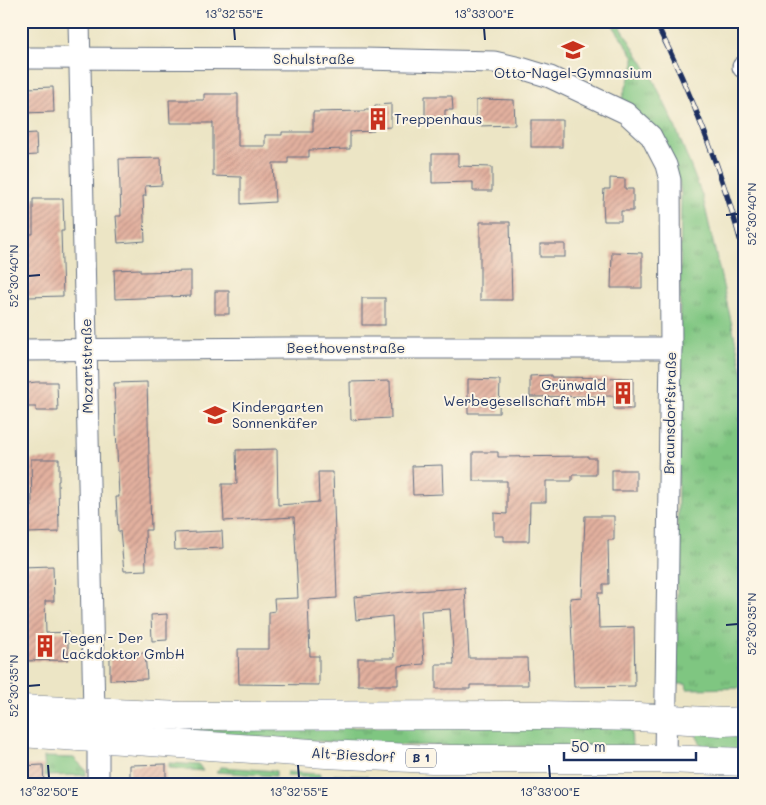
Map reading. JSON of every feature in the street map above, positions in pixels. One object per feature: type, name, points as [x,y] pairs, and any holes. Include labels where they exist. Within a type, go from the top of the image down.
[{"type":"main road","points":[[21,710],[191,716],[539,715],[745,721]]},
{"type":"main road","name":"Alt-Biesdorf","points":[[21,733],[326,754],[432,759],[665,759],[745,762]]},
{"type":"street","name":"Mozartstraße","points":[[79,21],[94,712]]},
{"type":"street","name":"Schulstraße","points":[[21,58],[364,59],[494,62],[550,77],[599,99]]},
{"type":"street","name":"Braunsdorfstraße","points":[[599,99],[626,113],[642,128],[656,145],[670,180],[671,348],[665,759]]},
{"type":"street","name":"Beethovenstraße","points":[[21,350],[671,348]]},
{"type":"street","points":[[98,738],[98,784]]},
{"type":"green space","points":[[610,21],[617,21],[654,81],[673,121],[703,198],[742,369],[745,387],[745,688],[687,689],[686,684],[676,684],[681,194],[679,181],[621,101],[634,64],[634,57]]},
{"type":"green space","points":[[631,725],[632,747],[377,745],[139,729]]},
{"type":"green space","points":[[745,728],[745,752],[703,748],[696,735],[700,730]]},
{"type":"green space","points":[[44,757],[74,758],[86,770],[86,775],[45,776]]},
{"type":"green space","points":[[169,763],[199,765],[203,771],[169,768]]},
{"type":"green space","points":[[221,767],[276,771],[276,776],[216,772]]},
{"type":"green space","points":[[287,772],[320,774],[319,784],[316,784],[316,778],[286,776]]},
{"type":"green space","points":[[334,775],[367,776],[366,781],[362,781],[362,784],[346,784],[333,781]]},
{"type":"building","points":[[53,87],[54,112],[23,113],[23,99],[27,99],[27,88]]},
{"type":"building","points":[[204,94],[238,94],[238,146],[265,146],[265,135],[282,135],[282,132],[313,132],[313,112],[375,110],[375,105],[391,104],[391,127],[374,128],[374,131],[350,132],[350,149],[309,150],[309,157],[288,157],[288,163],[273,163],[275,202],[241,204],[241,177],[213,176],[213,123],[170,123],[169,100],[204,100]]},
{"type":"building","points":[[425,96],[452,96],[453,110],[445,110],[445,118],[425,119]]},
{"type":"building","points":[[482,99],[514,100],[515,125],[478,126],[476,124],[476,101]]},
{"type":"building","points":[[531,120],[562,120],[562,147],[531,147]]},
{"type":"building","points":[[36,133],[37,155],[21,156],[21,134]]},
{"type":"building","points":[[432,154],[458,154],[458,166],[492,167],[492,191],[473,191],[473,182],[432,183]]},
{"type":"building","points":[[161,158],[162,185],[145,186],[146,196],[143,196],[145,241],[118,243],[116,216],[121,216],[119,159]]},
{"type":"building","points":[[610,178],[625,179],[625,189],[633,189],[633,211],[621,211],[621,221],[604,221],[604,189],[610,189]]},
{"type":"building","points":[[33,199],[63,199],[64,231],[61,231],[63,296],[28,297],[26,234],[33,234]]},
{"type":"building","points":[[480,222],[510,222],[512,300],[480,300]]},
{"type":"building","points":[[540,244],[565,244],[565,257],[540,257]]},
{"type":"building","points":[[612,252],[642,253],[642,288],[611,288]]},
{"type":"building","points":[[140,269],[140,272],[191,271],[191,296],[115,299],[114,270]]},
{"type":"building","points":[[215,291],[229,291],[229,314],[215,314]]},
{"type":"building","points":[[362,298],[385,298],[385,325],[362,325]]},
{"type":"building","points":[[551,375],[551,377],[633,378],[633,409],[614,409],[614,396],[530,397],[530,376]]},
{"type":"building","points":[[468,379],[500,380],[499,413],[468,413]]},
{"type":"building","points":[[390,381],[391,418],[351,420],[350,382]]},
{"type":"building","points":[[57,382],[58,411],[36,411],[36,407],[21,407],[21,384]]},
{"type":"building","points":[[147,382],[151,530],[145,530],[146,570],[124,571],[120,531],[118,531],[116,497],[119,497],[114,383]]},
{"type":"building","points":[[277,449],[278,505],[319,502],[318,472],[333,472],[337,598],[308,600],[310,656],[319,656],[319,685],[239,684],[238,649],[269,649],[269,612],[275,611],[274,599],[298,598],[294,517],[224,521],[222,484],[237,484],[236,450]]},
{"type":"building","points":[[473,452],[498,452],[498,457],[588,456],[588,458],[596,458],[596,475],[572,475],[572,481],[546,481],[546,502],[530,502],[529,541],[504,541],[504,536],[494,536],[494,513],[507,514],[507,481],[473,481]]},
{"type":"building","points":[[31,459],[59,459],[59,532],[28,533],[27,507],[32,507]]},
{"type":"building","points":[[442,465],[443,494],[413,495],[412,466]]},
{"type":"building","points":[[612,470],[636,470],[636,491],[612,491]]},
{"type":"building","points":[[585,516],[614,516],[614,540],[608,540],[609,584],[603,584],[603,593],[598,593],[599,628],[634,627],[635,686],[574,687],[570,598],[582,597]]},
{"type":"building","points":[[222,531],[223,548],[175,550],[174,533]]},
{"type":"building","points":[[53,566],[54,601],[45,601],[46,633],[68,632],[68,660],[21,661],[21,567]]},
{"type":"building","points":[[465,588],[469,658],[527,658],[528,685],[470,685],[470,689],[436,689],[436,664],[454,664],[450,609],[421,611],[424,664],[398,666],[398,685],[358,685],[358,658],[394,658],[392,616],[356,620],[354,597]]},
{"type":"building","points":[[167,614],[167,640],[152,641],[151,615]]},
{"type":"building","points":[[145,653],[147,679],[110,680],[110,654]]},
{"type":"building","points":[[166,764],[166,784],[130,784],[130,765]]},
{"type":"building","points":[[43,765],[44,784],[21,784],[21,766]]},
{"type":"railway","points":[[655,21],[682,78],[706,136],[745,256]]},
{"type":"place","name":"Otto-Nagel-Gymnasium","points":[[573,50]]},
{"type":"place","name":"Treppenhaus","points":[[378,119]]},
{"type":"place","name":"Grünwald Werbegesellschaft mbH","points":[[623,393]]},
{"type":"place","name":"Kindergarten Sonnenkäfer","points":[[215,415]]},
{"type":"place","name":"Tegen - Der Lackdoktor GmbH","points":[[45,646]]}]
